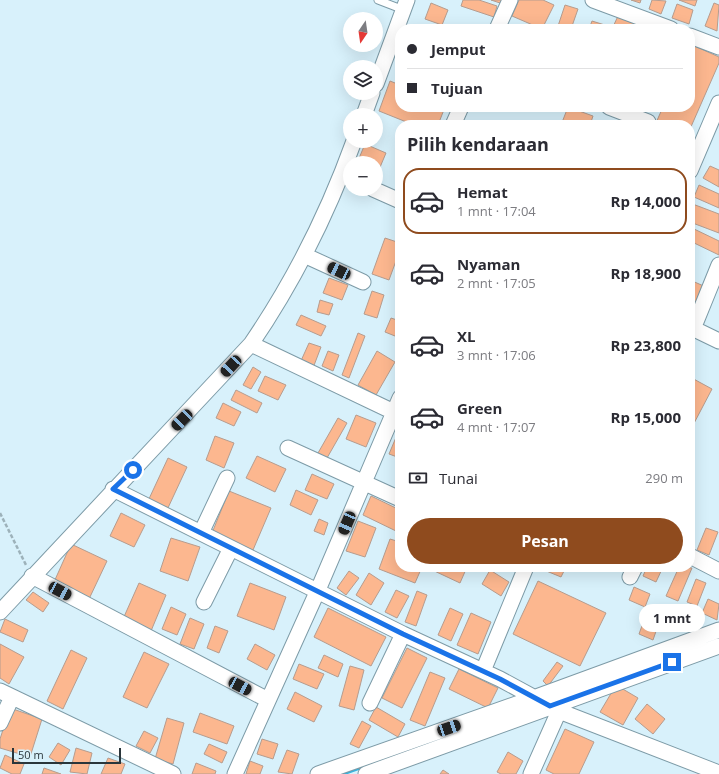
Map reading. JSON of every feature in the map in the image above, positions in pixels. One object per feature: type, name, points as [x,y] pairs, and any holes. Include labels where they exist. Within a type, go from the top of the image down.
[{"type":"street","points":[[499,24],[510,0]]},
{"type":"street","points":[[593,0],[645,24]]},
{"type":"street","points":[[399,24],[406,5]]},
{"type":"street","points":[[383,66],[395,34]]},
{"type":"street","points":[[695,38],[719,47]]},
{"type":"street","points":[[695,159],[719,103]]},
{"type":"street","points":[[621,112],[643,120]]},
{"type":"street","points":[[0,612],[113,489],[182,420],[251,344],[276,306],[343,182]]},
{"type":"street","points":[[383,193],[395,199]]},
{"type":"street","points":[[304,255],[363,282]]},
{"type":"street","points":[[695,319],[719,265]]},
{"type":"street","points":[[695,330],[719,341]]},
{"type":"street","points":[[251,344],[395,413]]},
{"type":"street","points":[[235,774],[318,590],[364,482],[395,418]]},
{"type":"street","points":[[288,448],[395,497]]},
{"type":"street","points":[[201,533],[227,478]]},
{"type":"street","points":[[113,489],[318,590],[403,634],[483,671],[546,704],[719,773]]},
{"type":"street","points":[[204,602],[231,548]]},
{"type":"street","points":[[695,559],[719,571]]},
{"type":"street","points":[[483,671],[524,572]]},
{"type":"street","points":[[32,576],[268,700]]},
{"type":"street","points":[[366,774],[546,704],[719,630]]},
{"type":"street","points":[[370,703],[403,634]]},
{"type":"street","points":[[318,774],[546,704],[719,646]]},
{"type":"street","points":[[0,723],[6,694],[173,774]]},
{"type":"street","points":[[531,774],[546,704]]},
{"type":"lane","points":[[378,0],[406,5]]},
{"type":"path","points":[[0,514],[32,576]]},
{"type":"building","points":[[463,0],[479,0],[497,6],[494,17],[461,6]]},
{"type":"building","points":[[491,0],[502,0],[500,3]]},
{"type":"building","points":[[519,0],[543,0],[554,5],[544,24],[530,24],[512,16]]},
{"type":"building","points":[[631,0],[641,0],[640,3]]},
{"type":"building","points":[[652,0],[666,1],[661,14],[649,9]]},
{"type":"building","points":[[679,0],[697,0],[695,6]]},
{"type":"building","points":[[431,3],[448,10],[442,24],[425,19]]},
{"type":"building","points":[[714,3],[719,5],[717,31],[705,26]]},
{"type":"building","points":[[677,4],[693,10],[689,24],[672,18]]},
{"type":"building","points":[[565,5],[578,9],[573,24],[559,24]]},
{"type":"building","points":[[618,16],[636,24],[614,24]]},
{"type":"building","points":[[592,21],[602,24],[591,24]]},
{"type":"building","points":[[695,46],[719,57],[719,63],[694,120],[657,120],[661,112],[695,112]]},
{"type":"building","points":[[390,81],[395,83],[395,112],[443,112],[440,120],[402,120],[383,113],[383,108],[380,108]]},
{"type":"building","points":[[566,112],[582,112],[593,116],[592,120],[563,120]]},
{"type":"building","points":[[363,148],[374,148],[386,153],[383,160],[383,156],[360,156]]},
{"type":"building","points":[[710,166],[719,170],[719,187],[703,178]]},
{"type":"building","points":[[699,185],[719,194],[719,208],[695,197]]},
{"type":"building","points":[[695,205],[719,214],[719,233],[695,224]]},
{"type":"building","points":[[695,229],[719,241],[719,255],[695,243]]},
{"type":"building","points":[[385,238],[395,241],[395,264],[389,280],[372,274]]},
{"type":"building","points":[[329,278],[348,285],[342,300],[323,293]]},
{"type":"building","points":[[695,282],[706,287],[695,314]]},
{"type":"building","points":[[372,291],[384,295],[377,318],[364,314]]},
{"type":"building","points":[[320,300],[333,304],[329,315],[317,312]]},
{"type":"building","points":[[301,315],[326,326],[321,336],[296,325]]},
{"type":"building","points":[[391,318],[395,319],[395,336],[385,332]]},
{"type":"building","points":[[358,333],[365,336],[349,378],[342,375]]},
{"type":"building","points":[[309,343],[321,347],[313,368],[300,363]]},
{"type":"building","points":[[328,351],[339,355],[333,371],[322,366]]},
{"type":"building","points":[[377,351],[395,362],[376,395],[358,385]]},
{"type":"building","points":[[253,367],[261,372],[251,389],[243,385]]},
{"type":"building","points":[[265,376],[286,385],[278,400],[258,391]]},
{"type":"building","points":[[695,380],[712,389],[695,421]]},
{"type":"building","points":[[236,390],[262,403],[257,413],[231,400]]},
{"type":"building","points":[[223,403],[241,412],[234,426],[216,418]]},
{"type":"building","points":[[356,415],[376,423],[366,447],[346,439]]},
{"type":"building","points":[[338,418],[347,423],[327,458],[318,453]]},
{"type":"building","points":[[215,436],[234,443],[224,468],[206,460]]},
{"type":"building","points":[[395,440],[395,456],[389,454]]},
{"type":"building","points":[[257,456],[286,469],[275,492],[246,478]]},
{"type":"building","points":[[168,458],[187,467],[167,510],[148,501]]},
{"type":"building","points":[[312,474],[334,484],[327,499],[305,490]]},
{"type":"building","points":[[296,490],[318,500],[311,515],[290,505]]},
{"type":"building","points":[[229,491],[271,508],[253,550],[212,533]]},
{"type":"building","points":[[371,496],[395,508],[395,531],[363,515]]},
{"type":"building","points":[[121,513],[145,525],[134,547],[110,536]]},
{"type":"building","points":[[319,519],[328,523],[324,535],[314,531]]},
{"type":"building","points":[[358,521],[376,528],[365,557],[346,551]]},
{"type":"building","points":[[706,528],[718,532],[709,555],[697,550]]},
{"type":"building","points":[[171,538],[200,547],[188,581],[160,571]]},
{"type":"building","points":[[390,539],[395,540],[395,572],[420,572],[415,583],[379,569]]},
{"type":"building","points":[[71,544],[107,561],[89,599],[54,582]]},
{"type":"building","points":[[349,571],[359,578],[346,595],[337,588]]},
{"type":"building","points":[[437,572],[465,572],[460,583]]},
{"type":"building","points":[[489,572],[493,572],[509,582],[501,596],[482,584]]},
{"type":"building","points":[[549,572],[564,572],[561,577]]},
{"type":"building","points":[[645,572],[661,572],[656,582],[643,576]]},
{"type":"building","points":[[677,572],[690,572],[678,601],[666,596]]},
{"type":"building","points":[[369,573],[384,583],[371,605],[356,595]]},
{"type":"building","points":[[696,579],[706,583],[697,606],[687,602]]},
{"type":"building","points":[[538,581],[606,613],[580,666],[513,634]]},
{"type":"building","points":[[139,583],[166,595],[151,631],[123,619]]},
{"type":"building","points":[[250,583],[286,597],[274,630],[237,616]]},
{"type":"building","points":[[634,587],[650,594],[645,607],[629,600]]},
{"type":"building","points":[[396,590],[409,596],[397,618],[385,612]]},
{"type":"building","points":[[417,591],[427,595],[416,626],[405,622]]},
{"type":"building","points":[[33,592],[49,603],[43,612],[26,600]]},
{"type":"building","points":[[708,599],[719,604],[717,620],[702,613]]},
{"type":"building","points":[[171,607],[186,614],[177,635],[162,629]]},
{"type":"building","points":[[328,608],[386,637],[371,666],[314,637]]},
{"type":"building","points":[[450,608],[463,614],[451,641],[438,635]]},
{"type":"building","points":[[647,612],[661,617],[653,640],[639,634]]},
{"type":"building","points":[[471,613],[491,622],[478,654],[457,645]]},
{"type":"building","points":[[190,618],[204,624],[194,649],[180,644]]},
{"type":"building","points":[[5,619],[28,630],[23,642],[0,632]]},
{"type":"building","points":[[215,626],[228,631],[219,653],[207,648]]},
{"type":"building","points":[[0,644],[24,657],[9,684],[0,678]]},
{"type":"building","points":[[255,644],[275,655],[267,670],[247,659]]},
{"type":"building","points":[[407,648],[427,658],[402,708],[382,698]]},
{"type":"building","points":[[71,650],[87,658],[63,709],[47,701]]},
{"type":"building","points":[[144,652],[169,664],[147,708],[123,697]]},
{"type":"building","points":[[324,655],[343,664],[338,677],[318,668]]},
{"type":"building","points":[[557,662],[563,666],[548,686],[543,681]]},
{"type":"building","points":[[299,664],[324,674],[317,689],[293,679]]},
{"type":"building","points":[[350,666],[364,670],[354,710],[339,706]]},
{"type":"building","points":[[459,669],[498,688],[488,708],[449,689]]},
{"type":"building","points":[[430,672],[445,678],[425,726],[410,720]]},
{"type":"building","points":[[616,685],[638,698],[623,725],[600,712]]},
{"type":"building","points":[[295,692],[322,706],[314,722],[287,709]]},
{"type":"building","points":[[647,704],[665,719],[653,734],[635,719]]},
{"type":"building","points":[[376,707],[405,724],[398,737],[369,720]]},
{"type":"building","points":[[10,708],[42,719],[30,757],[0,748],[0,739]]},
{"type":"building","points":[[200,713],[234,726],[227,744],[193,732]]},
{"type":"building","points":[[167,718],[184,723],[173,764],[155,759]]},
{"type":"building","points":[[362,721],[371,726],[359,748],[350,744]]},
{"type":"building","points":[[565,729],[594,742],[579,774],[554,774],[546,770]]},
{"type":"building","points":[[144,731],[158,738],[150,753],[136,746]]},
{"type":"building","points":[[262,739],[278,744],[273,759],[257,754]]},
{"type":"building","points":[[58,743],[70,750],[61,765],[49,757]]},
{"type":"building","points":[[209,744],[227,752],[222,763],[204,754]]},
{"type":"building","points":[[76,748],[92,753],[87,774],[70,772]]},
{"type":"building","points":[[287,750],[299,754],[292,774],[278,772]]},
{"type":"building","points":[[508,752],[523,761],[516,774],[501,774],[497,772]]},
{"type":"building","points":[[5,755],[24,764],[20,774],[12,774],[0,768]]},
{"type":"building","points":[[108,758],[125,764],[121,774],[101,774]]},
{"type":"building","points":[[250,761],[263,766],[260,774],[246,774]]},
{"type":"building","points":[[196,763],[216,771],[215,774],[192,774]]},
{"type":"building","points":[[44,768],[61,774],[42,774]]},
{"type":"building","points":[[443,770],[449,774],[440,774]]},
{"type":"waterway","points":[[341,774],[445,737]]},
{"type":"route","points":[[133,470],[113,489],[318,590],[403,634],[500,679],[536,697],[550,706],[672,662]]}]
